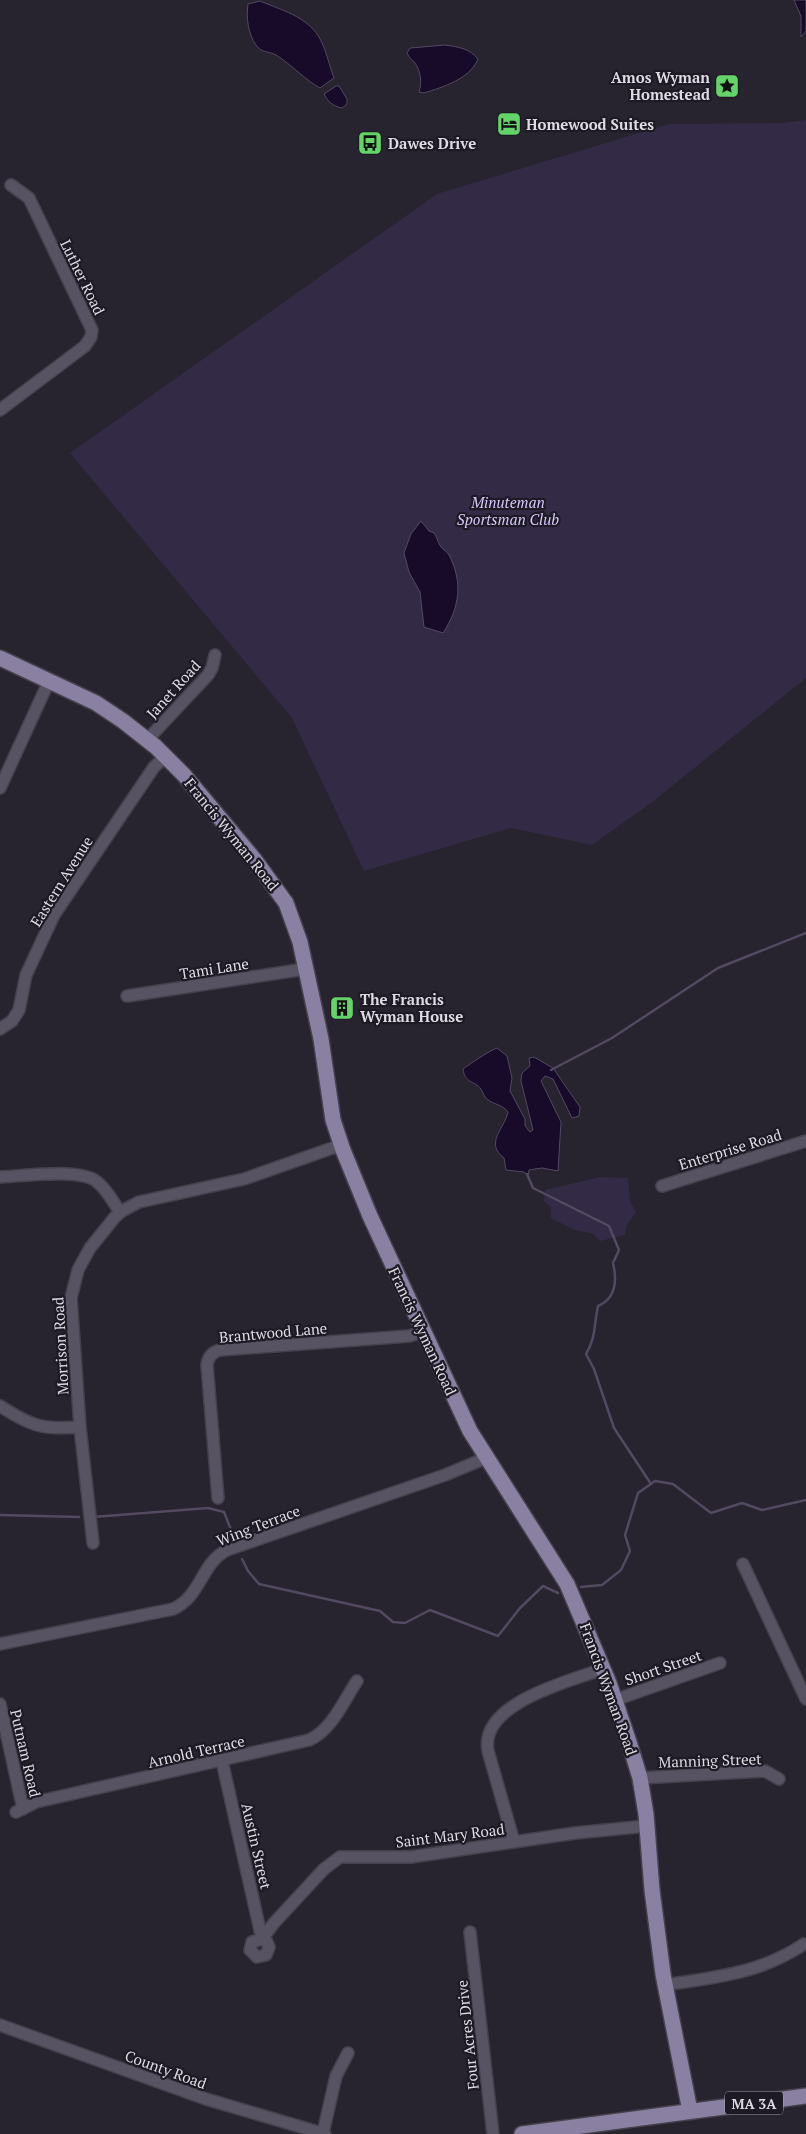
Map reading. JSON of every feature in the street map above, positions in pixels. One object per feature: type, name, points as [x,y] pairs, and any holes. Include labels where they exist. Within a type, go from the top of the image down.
[{"type":"main road","name":"Francis Wyman Road","points":[[0,658],[96,703],[166,756],[278,890],[293,918],[322,1047],[332,1113],[341,1145],[370,1216],[470,1432],[564,1578],[615,1700],[640,1778],[665,1985],[690,2110]]},
{"type":"main road","name":"MA 3A","points":[[522,2134],[690,2110],[806,2096]]},
{"type":"street","name":"Luther Road","points":[[0,410],[85,346],[92,330],[29,198],[12,185]]},
{"type":"street","name":"Janet Road","points":[[147,740],[208,675],[212,668],[215,654]]},
{"type":"street","points":[[0,788],[49,681]]},
{"type":"street","name":"Eastern Avenue","points":[[0,1029],[12,1021],[19,1010],[28,968],[60,905],[155,766],[166,756]]},
{"type":"street","name":"Tami Lane","points":[[126,996],[305,969]]},
{"type":"street","name":"Enterprise Road","points":[[662,1186],[806,1141]]},
{"type":"street","name":"Morrison Road","points":[[93,1543],[72,1332],[72,1293],[78,1270],[90,1248],[120,1212],[139,1202],[266,1173],[341,1145]]},
{"type":"street","points":[[0,1177],[71,1174],[86,1176],[102,1187],[120,1212]]},
{"type":"street","name":"Brantwood Lane","points":[[218,1498],[207,1365],[213,1353],[220,1350],[409,1336],[423,1332]]},
{"type":"street","points":[[0,1406],[24,1420],[39,1426],[58,1429],[80,1427]]},
{"type":"street","name":"Wing Terrace","points":[[0,1644],[173,1609],[191,1597],[210,1565],[227,1550],[445,1475],[486,1458]]},
{"type":"street","points":[[743,1564],[806,1699]]},
{"type":"street","name":"Short Street","points":[[615,1700],[720,1663]]},
{"type":"street","points":[[514,1842],[488,1750],[487,1742],[490,1732],[505,1713],[523,1700],[603,1669]]},
{"type":"street","name":"Arnold Terrace","points":[[20,1810],[36,1802],[312,1739],[329,1724],[357,1681]]},
{"type":"street","name":"Putnam Road","points":[[0,1704],[20,1810]]},
{"type":"street","name":"Austin Street","points":[[222,1761],[262,1939]]},
{"type":"street","name":"Manning Street","points":[[640,1778],[764,1771],[779,1779]]},
{"type":"street","name":"Saint Mary Road","points":[[262,1939],[274,1922],[324,1869],[340,1857],[401,1858],[647,1826]]},
{"type":"street","name":"Four Acres Drive","points":[[470,1932],[494,2134]]},
{"type":"street","points":[[665,1985],[754,1969],[780,1958],[804,1944]]},
{"type":"street","name":"County Road","points":[[0,2025],[206,2100],[324,2134]]},
{"type":"street","points":[[324,2134],[336,2076],[348,2053]]},
{"type":"green space","name":"Minuteman Sportsman Club","points":[[806,120],[806,678],[651,803],[592,845],[511,828],[364,871],[292,718],[70,453],[437,194],[669,124],[782,123]]},
{"type":"green space","points":[[600,1177],[628,1178],[630,1201],[636,1213],[627,1224],[625,1235],[600,1241],[594,1234],[575,1230],[551,1218],[551,1207],[544,1201],[545,1190]]},
{"type":"shaded area","points":[[794,0],[806,0],[806,31],[801,37],[801,16]]},
{"type":"shaded area","points":[[260,1],[293,15],[314,30],[324,47],[334,78],[320,88],[276,55],[258,48],[249,31],[247,9],[248,4]]},
{"type":"shaded area","points":[[445,45],[467,50],[478,59],[469,72],[455,81],[424,93],[419,92],[420,73],[407,53],[410,48]]},
{"type":"shaded area","points":[[339,86],[347,99],[347,104],[342,108],[331,103],[324,94]]},
{"type":"shaded area","points":[[421,521],[429,531],[434,533],[441,547],[448,554],[458,585],[458,594],[453,614],[443,633],[424,627],[420,592],[409,572],[404,553],[411,534]]},
{"type":"shaded area","points":[[497,1048],[507,1056],[512,1078],[510,1091],[525,1119],[525,1126],[530,1132],[533,1130],[521,1081],[522,1073],[530,1066],[529,1058],[534,1057],[553,1068],[580,1107],[579,1116],[572,1118],[553,1079],[545,1076],[541,1081],[561,1122],[558,1171],[542,1168],[529,1170],[528,1176],[524,1172],[506,1170],[504,1158],[498,1152],[496,1141],[508,1112],[503,1107],[486,1098],[478,1086],[468,1080],[463,1069]]},
{"type":"waterway","points":[[551,1070],[612,1038],[718,968],[806,933]]},
{"type":"waterway","points":[[527,1174],[533,1188],[609,1226],[619,1250],[613,1263],[614,1288],[609,1298],[598,1306],[593,1337],[586,1354],[594,1369],[614,1428],[651,1484]]},
{"type":"waterway","points":[[581,1587],[602,1585],[621,1570],[630,1551],[625,1535],[638,1493],[655,1481],[673,1484],[711,1513],[742,1503],[762,1510],[806,1500]]},
{"type":"waterway","points":[[93,1517],[208,1508],[224,1512],[235,1540]]},
{"type":"waterway","points":[[0,1515],[79,1517]]},
{"type":"waterway","points":[[242,1559],[248,1571],[259,1584],[380,1611],[393,1622],[405,1623],[430,1610],[498,1636],[520,1608],[543,1586],[558,1593]]},
{"type":"place","name":"Amos Wyman Homestead","points":[[727,86]]},
{"type":"place","name":"Homewood Suites","points":[[509,124]]},
{"type":"place","name":"Dawes Drive","points":[[370,143]]},
{"type":"place","name":"The Francis Wyman House","points":[[342,1008]]}]
